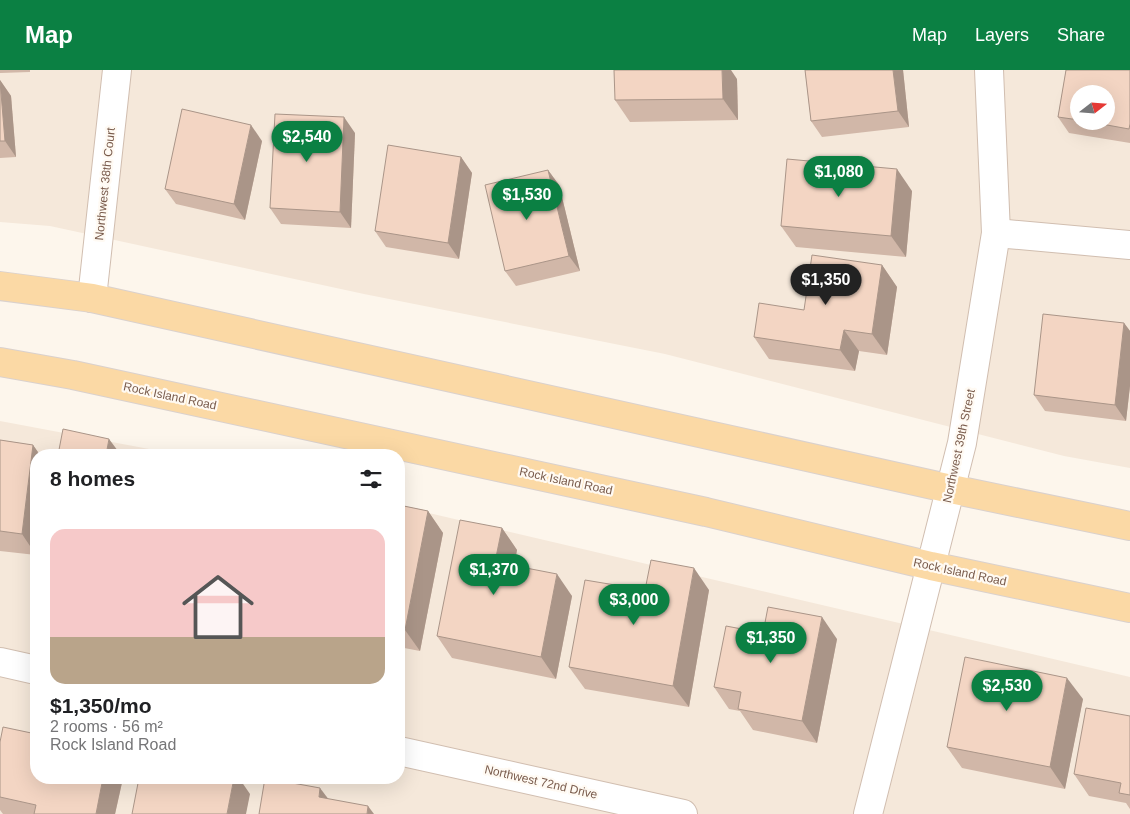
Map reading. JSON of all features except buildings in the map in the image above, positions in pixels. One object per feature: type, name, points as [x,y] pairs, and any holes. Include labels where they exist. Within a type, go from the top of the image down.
[{"type":"main road","points":[[0,286],[92,298],[951,489],[1130,526]]},
{"type":"main road","name":"Rock Island Road","points":[[0,362],[83,377],[706,512],[931,566],[1130,608]]},
{"type":"street","name":"Northwest 38th Court","points":[[92,298],[117,70]]},
{"type":"street","name":"Northwest 39th Street","points":[[868,814],[962,443],[996,233],[989,70]]},
{"type":"street","points":[[996,233],[1130,245]]},
{"type":"street","points":[[0,662],[30,669]]},
{"type":"street","name":"Northwest 72nd Drive","points":[[405,752],[684,814]]},
{"type":"shaded area","points":[[0,70],[1130,70],[1130,468],[1064,456],[665,354],[364,294],[50,226],[0,222]]},
{"type":"shaded area","points":[[0,421],[149,449],[30,449],[30,784],[405,784],[405,507],[1130,677],[1130,814],[0,814]]}]
